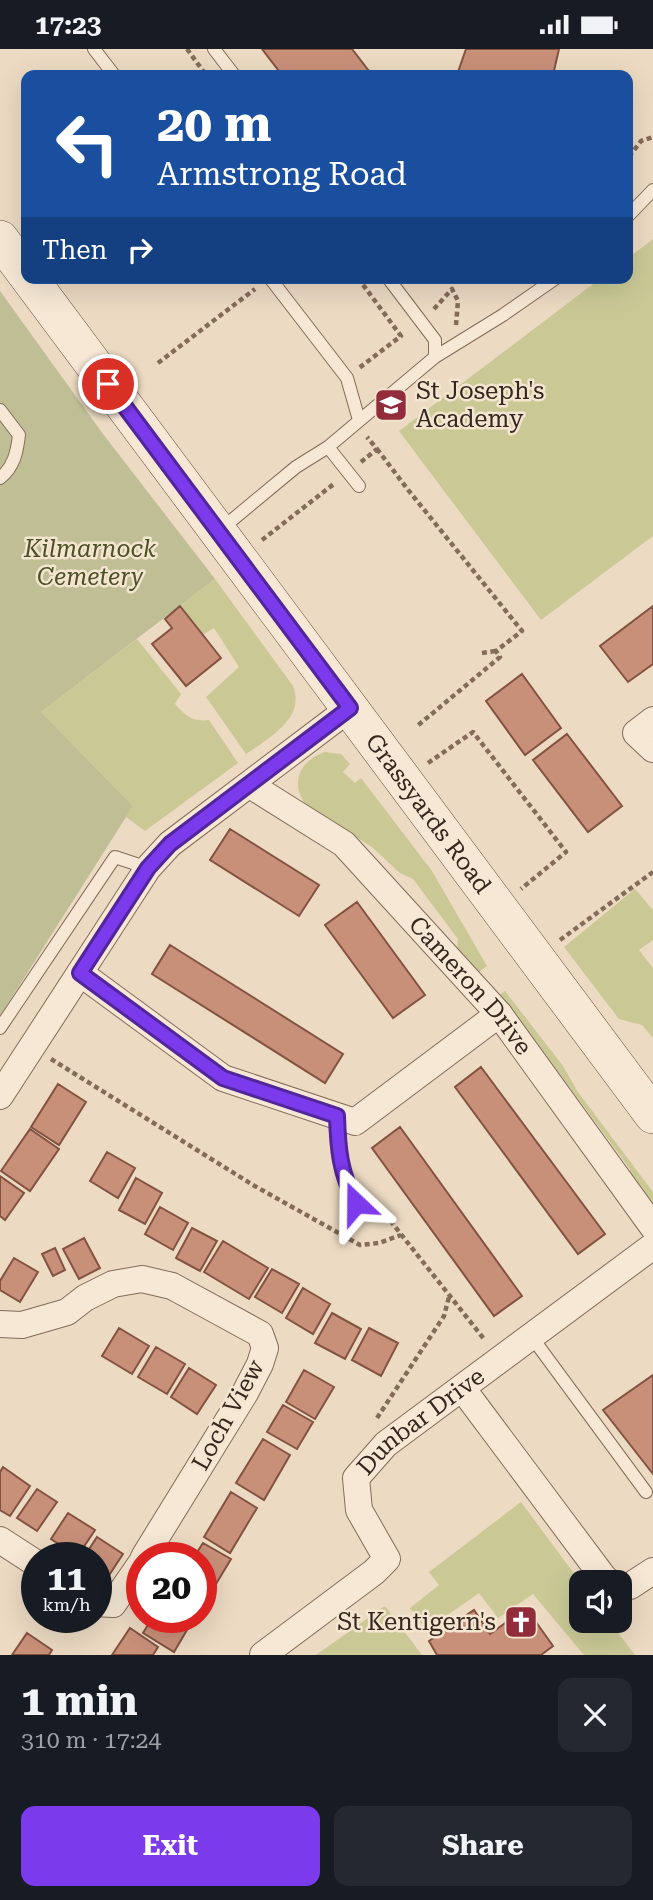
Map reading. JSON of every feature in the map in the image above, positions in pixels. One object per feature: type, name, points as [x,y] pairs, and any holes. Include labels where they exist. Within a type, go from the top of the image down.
[{"type":"main road","name":"Grassyards Road","points":[[0,239],[21,267]]},
{"type":"main road","name":"Grassyards Road","points":[[34,284],[653,1115]]},
{"type":"street","points":[[0,1096],[148,868],[170,844],[350,708]]},
{"type":"street","points":[[653,720],[636,733],[653,748]]},
{"type":"street","name":"Cameron Drive","points":[[250,785],[344,844],[499,1014],[653,1227]]},
{"type":"street","points":[[80,973],[223,1078],[355,1122],[499,1014]]},
{"type":"street","name":"Dunbar Drive","points":[[263,1655],[374,1572],[387,1559],[359,1510],[356,1478],[386,1444],[653,1246]]},
{"type":"street","name":"Loch View","points":[[0,1324],[22,1325],[66,1312],[85,1298],[113,1284],[142,1279],[172,1286],[260,1334],[265,1348],[255,1374],[154,1542]]},
{"type":"street","points":[[462,1388],[598,1570]]},
{"type":"street","points":[[0,1540],[21,1554]]},
{"type":"street","points":[[632,1585],[653,1571]]},
{"type":"street","name":"Loch View","points":[[112,1604],[126,1585]]},
{"type":"lane","points":[[94,49],[110,70]]},
{"type":"lane","points":[[214,49],[230,70]]},
{"type":"lane","points":[[633,211],[653,190]]},
{"type":"lane","points":[[275,284],[347,377],[357,422]]},
{"type":"lane","points":[[393,284],[435,340],[435,357]]},
{"type":"lane","points":[[229,545],[296,467],[328,447],[435,357],[547,284]]},
{"type":"lane","points":[[0,410],[19,435],[17,456],[0,478]]},
{"type":"lane","points":[[328,447],[359,486]]},
{"type":"lane","points":[[0,1028],[116,857],[148,868]]},
{"type":"lane","points":[[337,1116],[338,1156],[356,1203]]},
{"type":"lane","points":[[531,1336],[646,1492]]},
{"type":"path","points":[[187,49],[202,70]]},
{"type":"path","points":[[633,151],[641,141],[653,137]]},
{"type":"path","points":[[347,377],[401,336],[362,284]]},
{"type":"path","points":[[158,363],[256,289]]},
{"type":"path","points":[[357,422],[522,631],[496,651],[482,653]]},
{"type":"path","points":[[229,545],[348,472],[377,449]]},
{"type":"path","points":[[416,727],[500,657],[496,651]]},
{"type":"path","points":[[404,780],[473,732],[566,852],[499,907]]},
{"type":"path","points":[[536,957],[653,872]]},
{"type":"path","points":[[32,1047],[253,1185],[360,1245],[379,1243],[401,1235]]},
{"type":"path","points":[[356,1203],[381,1209],[500,1360]]},
{"type":"path","points":[[377,1418],[444,1316],[450,1296]]},
{"type":"shaded area","points":[[653,239],[653,536],[541,620],[399,431],[593,284],[633,284],[633,254]]},
{"type":"shaded area","points":[[215,579],[293,686],[296,697],[290,717],[283,726],[246,754],[206,697],[239,667],[214,628],[203,635],[180,606]]},
{"type":"shaded area","points":[[137,639],[181,694],[175,704],[190,717],[209,720],[238,763],[145,831],[126,817],[133,806],[41,712]]},
{"type":"shaded area","points":[[325,752],[341,754],[350,764],[343,772],[355,783],[361,778],[432,871],[487,966],[474,976],[457,950],[458,939],[413,879],[400,873],[373,848],[352,834],[309,813],[298,789],[298,780],[302,769],[310,760]]},
{"type":"shaded area","points":[[635,889],[653,910],[653,940],[639,950],[653,968],[653,1038],[642,1025],[619,1019],[564,947]]},
{"type":"shaded area","points":[[505,991],[563,1066],[578,1092],[653,1192],[653,1212],[631,1182],[630,1169],[545,1054],[535,1053],[492,999]]},
{"type":"shaded area","points":[[521,1502],[571,1570],[569,1570],[569,1633],[618,1633],[635,1655],[584,1655],[533,1594],[498,1618],[479,1593],[426,1630],[410,1608],[439,1585],[429,1572]]},
{"type":"shaded area","points":[[385,1606],[422,1655],[316,1655]]},
{"type":"green space","name":"Kilmarnock Cemetery","points":[[0,291],[103,434],[215,579],[41,712],[133,806],[0,1016]]},
{"type":"building","points":[[262,49],[352,49],[368,70],[278,70]]},
{"type":"building","points":[[466,49],[559,49],[554,70],[459,70]]},
{"type":"building","points":[[180,606],[221,658],[186,686],[152,644],[172,628],[165,619]]},
{"type":"building","points":[[653,606],[653,664],[628,682],[600,646]]},
{"type":"building","points":[[522,674],[561,728],[525,755],[486,701]]},
{"type":"building","points":[[567,734],[622,806],[588,832],[533,760]]},
{"type":"building","points":[[230,829],[319,885],[299,916],[210,860]]},
{"type":"building","points":[[357,902],[425,995],[393,1018],[325,925]]},
{"type":"building","points":[[170,945],[343,1054],[325,1083],[152,974]]},
{"type":"building","points":[[481,1067],[605,1234],[578,1254],[455,1087]]},
{"type":"building","points":[[58,1084],[86,1102],[59,1145],[31,1127]]},
{"type":"building","points":[[400,1127],[522,1296],[494,1316],[372,1148]]},
{"type":"building","points":[[30,1129],[59,1149],[30,1191],[1,1171]]},
{"type":"building","points":[[107,1152],[135,1168],[118,1198],[90,1181]]},
{"type":"building","points":[[0,1176],[24,1193],[5,1220],[0,1216]]},
{"type":"building","points":[[136,1178],[162,1193],[145,1224],[119,1210]]},
{"type":"building","points":[[160,1207],[188,1223],[173,1250],[145,1234]]},
{"type":"building","points":[[192,1228],[217,1241],[200,1271],[176,1258]]},
{"type":"building","points":[[84,1238],[100,1268],[79,1279],[63,1249]]},
{"type":"building","points":[[223,1241],[268,1268],[249,1299],[204,1272]]},
{"type":"building","points":[[55,1248],[65,1270],[53,1276],[42,1254]]},
{"type":"building","points":[[14,1258],[38,1272],[20,1302],[0,1290],[0,1281]]},
{"type":"building","points":[[272,1269],[299,1284],[282,1313],[255,1297]]},
{"type":"building","points":[[303,1288],[330,1304],[313,1334],[286,1318]]},
{"type":"building","points":[[332,1313],[361,1329],[345,1359],[315,1343]]},
{"type":"building","points":[[119,1328],[149,1346],[132,1374],[102,1356]]},
{"type":"building","points":[[369,1328],[398,1343],[381,1376],[352,1360]]},
{"type":"building","points":[[156,1347],[185,1364],[167,1394],[138,1377]]},
{"type":"building","points":[[189,1368],[216,1385],[197,1414],[171,1397]]},
{"type":"building","points":[[304,1370],[334,1387],[315,1419],[286,1402]]},
{"type":"building","points":[[653,1375],[653,1474],[603,1410]]},
{"type":"building","points":[[283,1405],[313,1422],[297,1449],[267,1432]]},
{"type":"building","points":[[263,1439],[290,1455],[264,1500],[236,1483]]},
{"type":"building","points":[[3,1467],[30,1486],[10,1516],[0,1510],[0,1472]]},
{"type":"building","points":[[37,1489],[57,1502],[37,1531],[17,1518]]},
{"type":"building","points":[[231,1492],[257,1508],[230,1553],[217,1545],[217,1542],[204,1537]]},
{"type":"building","points":[[68,1513],[95,1530],[87,1542],[56,1542],[51,1539]]},
{"type":"building","points":[[112,1547],[123,1554],[112,1571]]},
{"type":"building","points":[[217,1551],[231,1559],[217,1582]]},
{"type":"building","name":"St Kentigern's","points":[[526,1608],[553,1646],[541,1655],[437,1655],[429,1641],[474,1610],[490,1634]]},
{"type":"building","points":[[27,1633],[52,1650],[49,1655],[12,1655]]},
{"type":"building","points":[[127,1633],[137,1633],[158,1647],[153,1655],[112,1655]]},
{"type":"building","points":[[143,1633],[185,1633],[174,1652]]},
{"type":"place","name":"St Joseph's Academy","points":[[391,405]]},
{"type":"place","name":"St Kentigern's","points":[[521,1622]]},
{"type":"route","points":[[108,384],[350,708],[170,844],[148,868],[80,973],[223,1078],[337,1116],[338,1156],[356,1203]]}]
